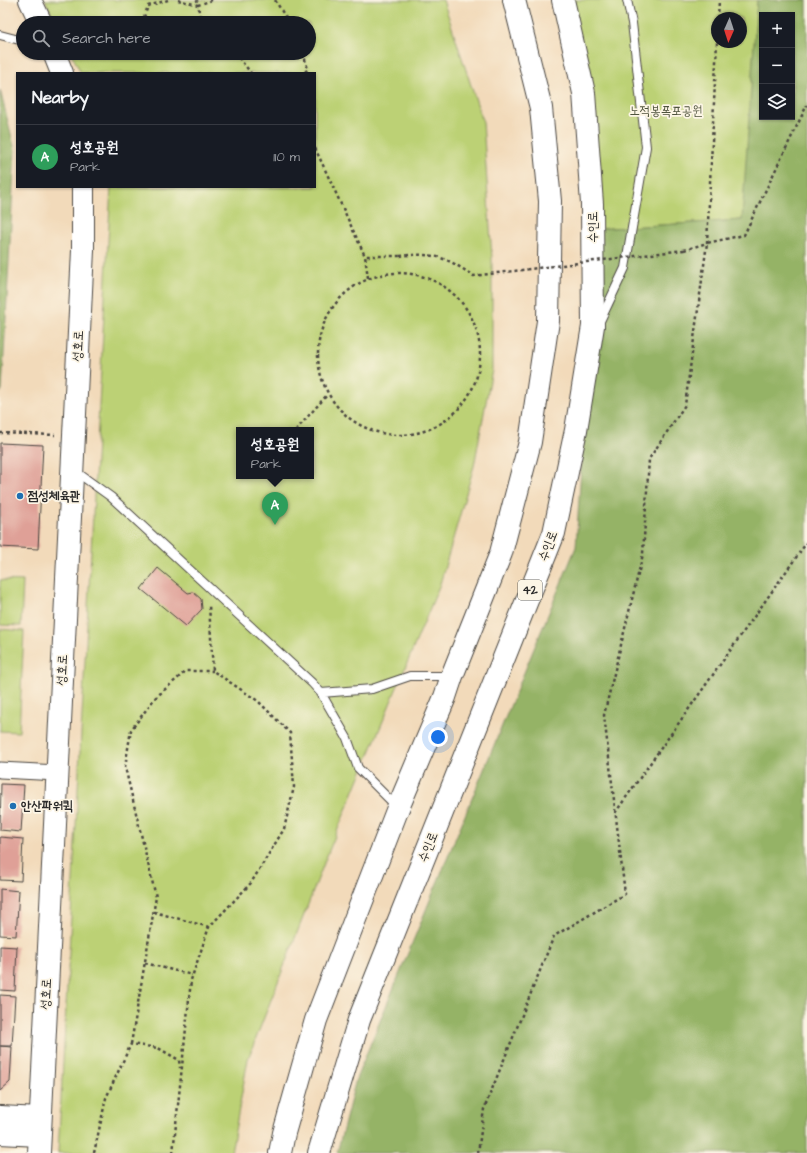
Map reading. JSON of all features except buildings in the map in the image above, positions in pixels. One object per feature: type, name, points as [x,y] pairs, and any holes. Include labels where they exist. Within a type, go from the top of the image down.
[{"type":"main road","points":[[30,0],[38,16]]},
{"type":"main road","points":[[280,1153],[284,1133],[316,1020],[398,808],[445,697],[501,553],[530,442],[548,321],[550,201],[541,108],[514,0]]},
{"type":"main road","name":"수인로","points":[[319,1153],[359,1020],[554,533],[576,430],[593,326],[592,204],[584,93],[563,0]]},
{"type":"main road","points":[[57,60],[62,72]]},
{"type":"main road","name":"성호로","points":[[39,1136],[83,250],[83,188]]},
{"type":"main road","points":[[0,1117],[39,1136]]},
{"type":"main road","points":[[0,1134],[39,1136]]},
{"type":"street","points":[[0,770],[58,773]]},
{"type":"lane","points":[[591,340],[625,268],[646,147],[632,23],[627,0]]},
{"type":"lane","points":[[0,35],[16,39]]},
{"type":"lane","points":[[72,469],[111,497],[312,683],[321,693],[347,738],[358,768],[398,808]]},
{"type":"lane","points":[[321,693],[372,689],[410,676],[452,676]]},
{"type":"path","points":[[144,16],[148,6],[168,0]]},
{"type":"path","points":[[178,0],[198,5],[212,0]]},
{"type":"path","points":[[197,0],[200,16]]},
{"type":"path","points":[[275,0],[285,16]]},
{"type":"path","points":[[718,12],[719,0]]},
{"type":"path","points":[[478,1153],[484,1109],[554,936],[625,894],[604,715],[643,554],[649,459],[685,405],[707,243],[717,48]]},
{"type":"path","points":[[241,60],[250,72]]},
{"type":"path","points":[[305,60],[308,69],[305,72]]},
{"type":"path","points":[[365,256],[400,256],[424,253],[454,262],[473,276],[684,250],[707,243],[744,235],[807,105]]},
{"type":"path","points":[[316,150],[365,256],[368,278]]},
{"type":"path","points":[[396,272],[424,276],[447,288],[465,306],[477,329],[481,355],[477,380],[464,403],[446,421],[422,432],[397,436],[369,430],[345,416],[327,394],[318,368],[318,340],[327,314],[345,292],[368,278],[396,272]]},
{"type":"path","points":[[299,427],[327,394]]},
{"type":"path","points":[[0,433],[73,435]]},
{"type":"path","points":[[616,813],[807,542]]},
{"type":"path","points":[[208,588],[213,671]]},
{"type":"path","points":[[94,1153],[106,1098],[131,1044],[156,897],[125,767],[131,730],[155,698],[186,671],[213,671],[258,701],[290,733],[294,787],[284,829],[251,883],[209,927],[192,975],[173,1153]]},
{"type":"path","points":[[154,912],[209,927]]},
{"type":"path","points":[[145,963],[192,975]]},
{"type":"path","points":[[131,1044],[158,1048],[179,1060],[181,1071]]},
{"type":"green space","points":[[45,0],[443,0],[483,122],[492,258],[492,370],[474,466],[440,584],[328,853],[248,1059],[231,1153],[58,1153],[111,188],[316,188],[316,72],[80,72],[74,60],[316,60],[316,16],[53,16]]},
{"type":"green space","name":"노적봉폭포공원","points":[[568,0],[757,0],[743,220],[596,229]]},
{"type":"green space","points":[[757,0],[807,0],[807,1153],[337,1153],[356,1079],[576,547],[596,229],[742,220]]},
{"type":"green space","points":[[0,90],[15,150],[2,390],[0,393]]},
{"type":"green space","points":[[0,580],[23,581],[21,626],[0,625]]},
{"type":"green space","points":[[0,629],[24,631],[19,732],[0,731]]},
{"type":"place","name":"점성체육관","points":[[20,496]]},
{"type":"place","name":"성호공원","points":[[275,525]]},
{"type":"place","name":"안산파워퀵","points":[[13,806]]}]
